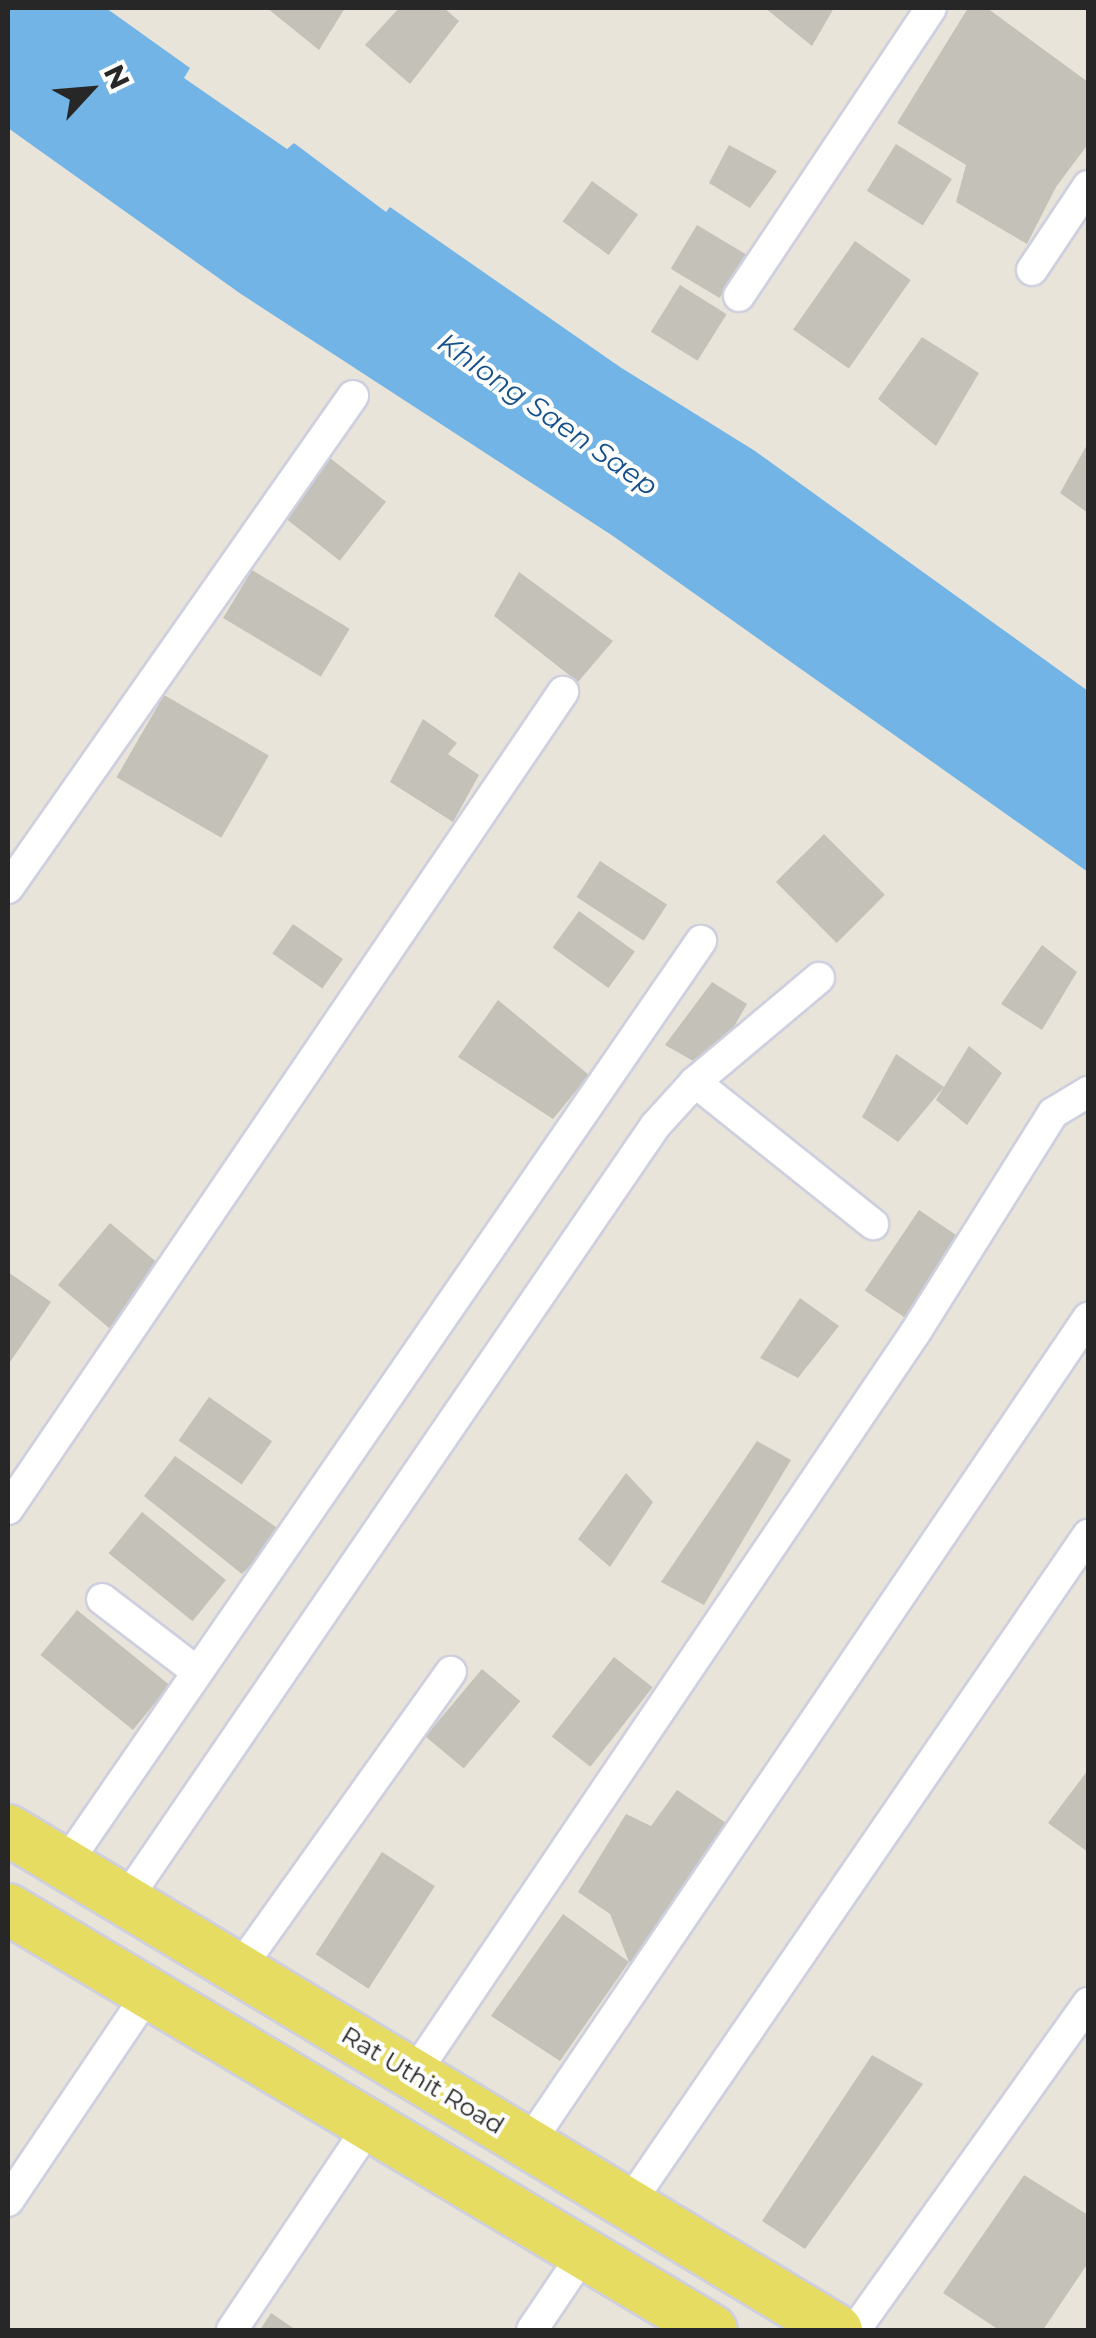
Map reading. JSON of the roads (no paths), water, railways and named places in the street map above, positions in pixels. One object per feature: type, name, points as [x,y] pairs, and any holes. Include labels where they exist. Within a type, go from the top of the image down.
[{"type":"main road","name":"Rat Uthit Road","points":[[8,1830],[837,2330]]},
{"type":"main road","points":[[13,1923],[149,1992],[712,2330]]},
{"type":"street","points":[[738,296],[931,8]]},
{"type":"street","points":[[1032,270],[1088,186]]},
{"type":"street","points":[[8,888],[353,396]]},
{"type":"street","points":[[8,1509],[563,692]]},
{"type":"street","points":[[65,1864],[700,941]]},
{"type":"street","points":[[125,1901],[655,1126],[695,1082],[819,978]]},
{"type":"street","points":[[695,1082],[873,1224]]},
{"type":"street","points":[[414,2074],[915,1334],[1054,1113],[1088,1092]]},
{"type":"street","points":[[529,2143],[1088,1318]]},
{"type":"street","points":[[628,2205],[1088,1535]]},
{"type":"street","points":[[102,1599],[195,1670]]},
{"type":"street","points":[[239,1970],[451,1672]]},
{"type":"street","points":[[8,2201],[149,1992]]},
{"type":"street","points":[[855,2330],[1088,2004]]},
{"type":"street","points":[[232,2330],[371,2123]]},
{"type":"street","points":[[532,2330],[584,2253]]},
{"type":"water","name":"Khlong Saen Saep","points":[[8,8],[106,8],[190,68],[184,78],[287,149],[294,143],[386,212],[390,207],[620,367],[755,451],[1088,691],[1088,872],[613,536],[241,294],[8,128]]}]
